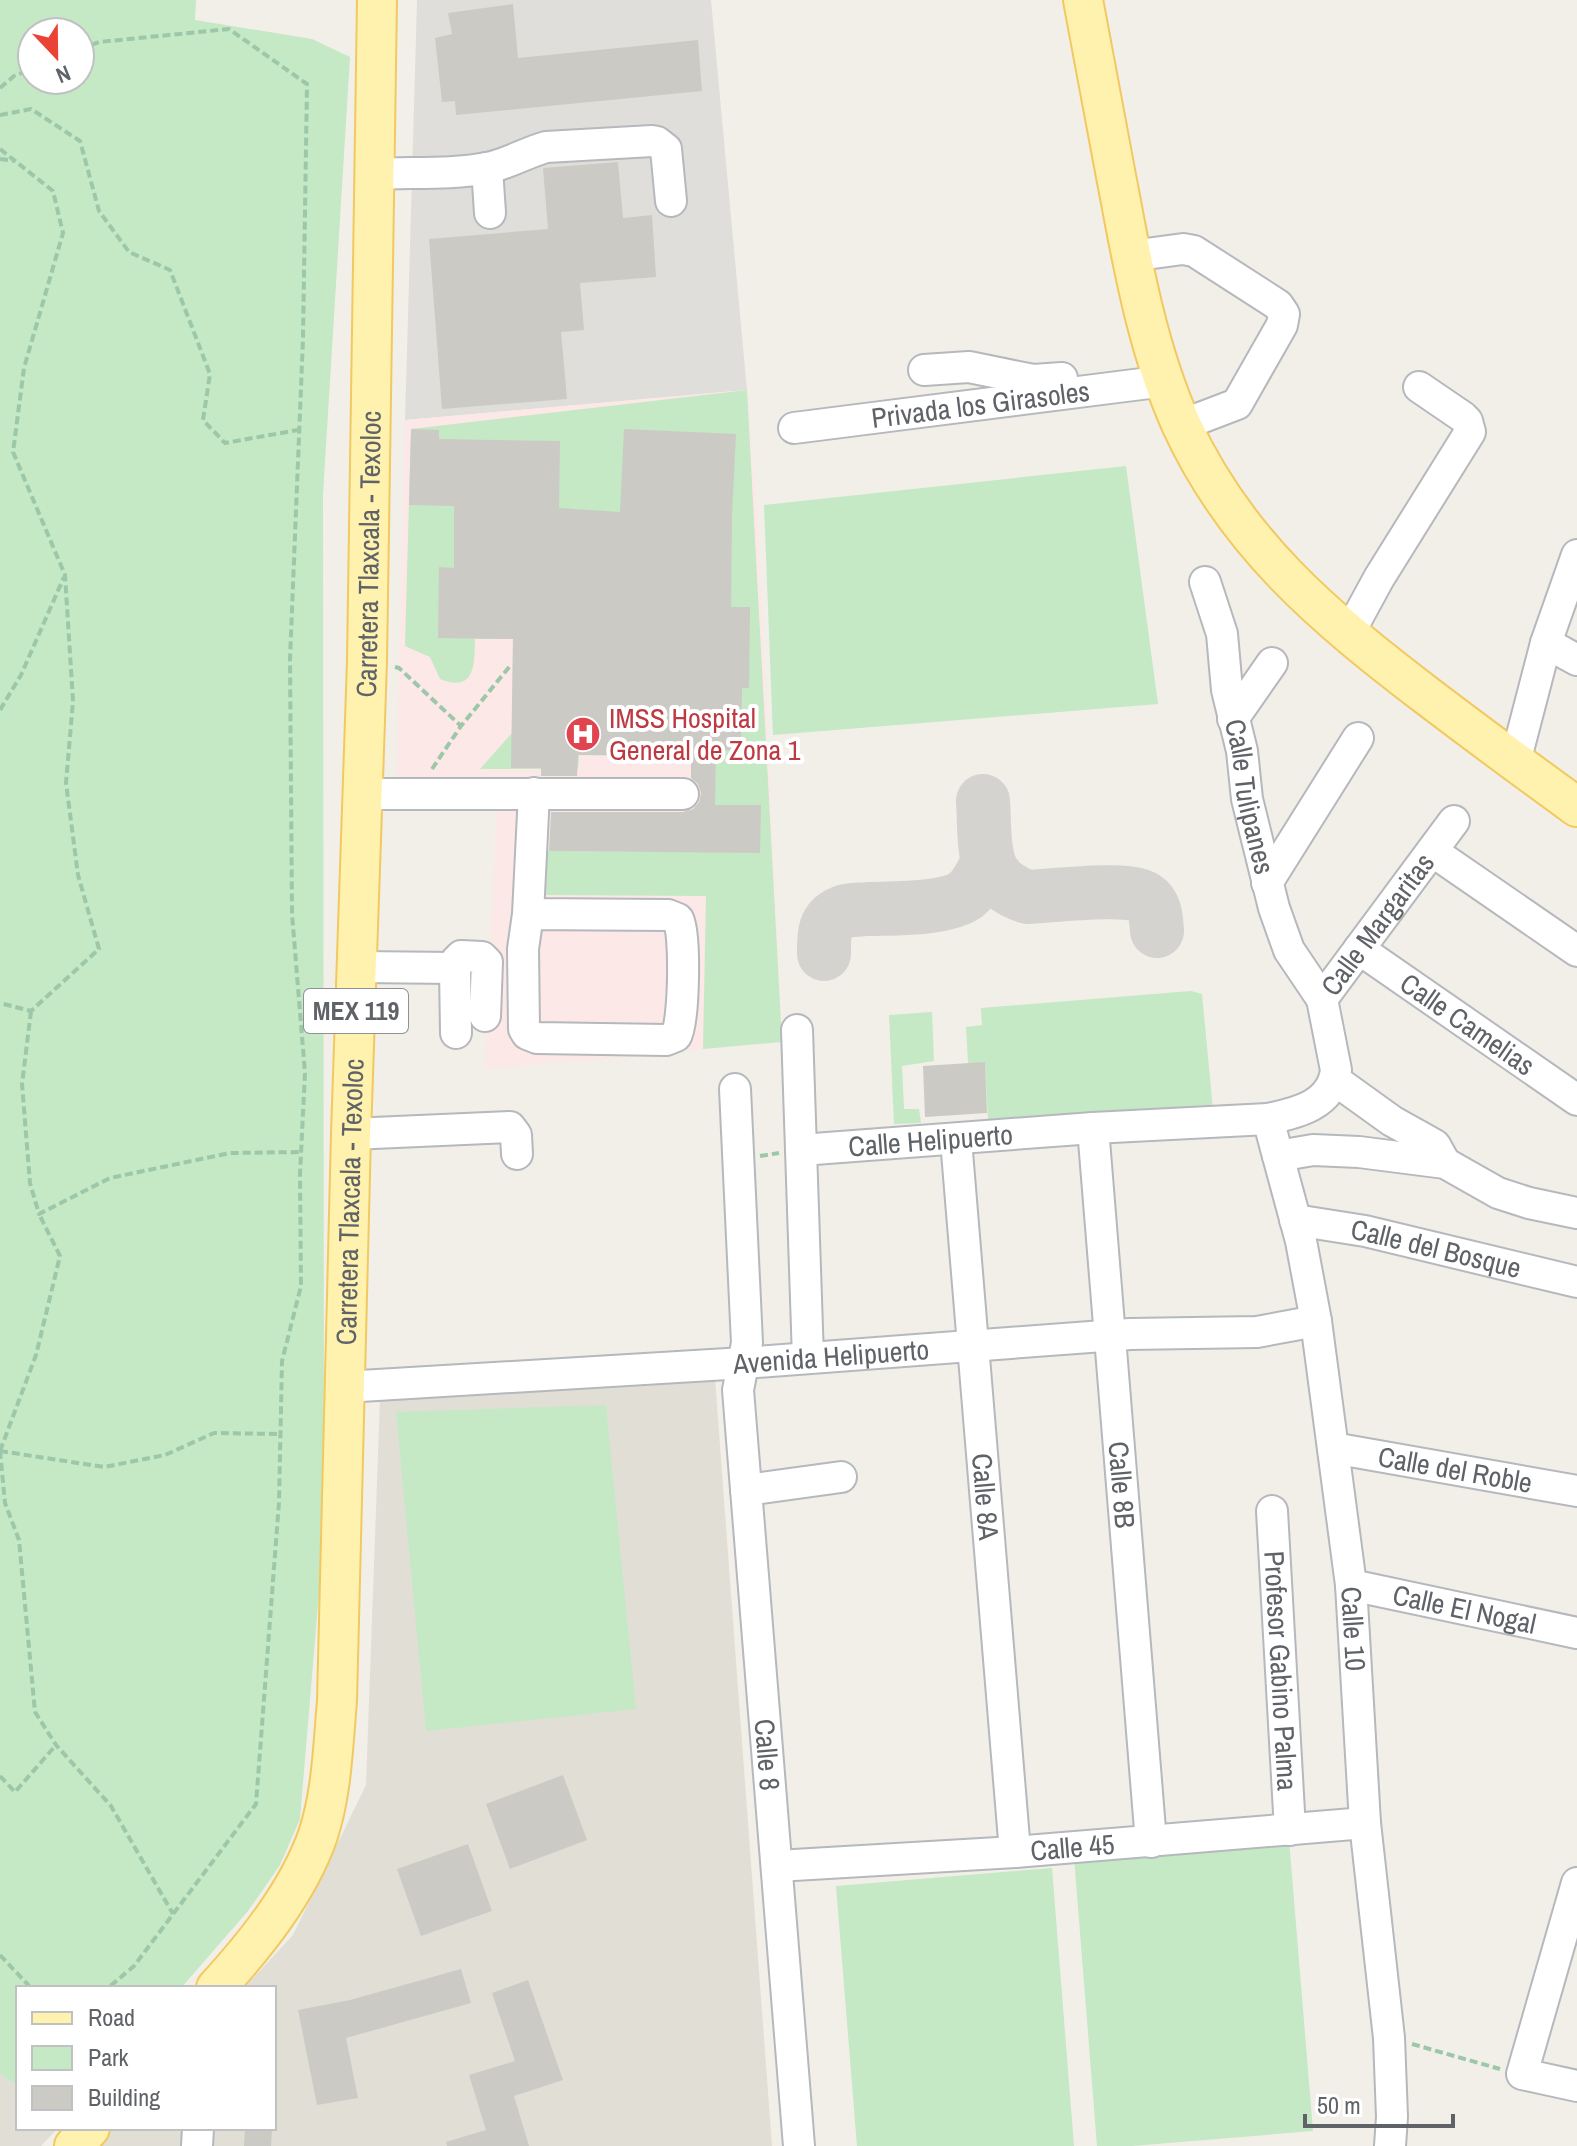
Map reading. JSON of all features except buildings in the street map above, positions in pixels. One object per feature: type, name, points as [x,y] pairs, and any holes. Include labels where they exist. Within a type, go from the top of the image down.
[{"type":"main road","name":"Carretera Tlaxcala - Texoloc","points":[[218,1986],[278,1909],[299,1875],[318,1834],[330,1784],[337,1701],[367,661],[377,0]]},
{"type":"main road","points":[[1083,0],[1131,256],[1162,374],[1199,460],[1245,530],[1309,600],[1348,635],[1577,807]]},
{"type":"main road","points":[[74,2146],[88,2130]]},
{"type":"street","points":[[374,174],[487,168],[546,147],[657,142],[666,149],[671,201]]},
{"type":"street","points":[[487,168],[490,213]]},
{"type":"street","points":[[1131,256],[1183,249],[1194,251],[1278,305],[1284,314],[1282,325],[1237,404],[1182,425]]},
{"type":"street","points":[[924,370],[969,367],[1043,380],[1162,374]]},
{"type":"street","name":"Privada los Girasoles","points":[[794,428],[1162,374]]},
{"type":"street","points":[[1348,635],[1379,578],[1470,432],[1463,417],[1419,387]]},
{"type":"street","points":[[1515,762],[1546,643],[1577,555]]},
{"type":"street","name":"Calle Tulipanes","points":[[1205,582],[1222,634],[1227,690],[1242,751],[1255,838],[1267,883],[1289,950],[1322,999]]},
{"type":"street","points":[[1546,643],[1577,660]]},
{"type":"street","points":[[1233,719],[1272,663]]},
{"type":"street","points":[[1267,883],[1358,738]]},
{"type":"street","points":[[528,914],[668,915],[678,919],[682,929],[683,956],[681,1025],[676,1036],[666,1040],[537,1038],[527,1034],[522,1023],[523,949],[528,914],[534,793]]},
{"type":"street","points":[[361,794],[683,794]]},
{"type":"street","name":"Calle Margaritas","points":[[1335,1080],[1335,1058],[1322,999],[1454,821]]},
{"type":"street","points":[[1432,851],[1577,951]]},
{"type":"street","name":"Calle Camelias","points":[[1359,949],[1577,1100]]},
{"type":"street","points":[[456,1033],[455,968],[458,958],[482,957],[487,962],[485,1016]]},
{"type":"street","points":[[358,967],[455,968]]},
{"type":"street","points":[[797,1030],[808,1358]]},
{"type":"street","points":[[1335,1080],[1383,1115],[1435,1145],[1445,1163]]},
{"type":"street","name":"Calle Helipuerto","points":[[801,1150],[1093,1128],[1268,1119],[1294,1114],[1313,1106],[1335,1080]]},
{"type":"street","name":"Calle 8","points":[[735,1089],[747,1343],[738,1390],[799,2146]]},
{"type":"street","points":[[1359,1152],[1383,1115]]},
{"type":"street","name":"Calle 10","points":[[1268,1119],[1295,1220],[1316,1321],[1351,1585],[1365,1823],[1389,2038],[1390,2146]]},
{"type":"street","points":[[351,1134],[510,1127],[516,1135],[517,1154]]},
{"type":"street","name":"Calle 8B","points":[[1093,1128],[1151,1842]]},
{"type":"street","name":"Calle 8A","points":[[956,1140],[1015,1852]]},
{"type":"street","points":[[1278,1156],[1313,1150],[1359,1152],[1445,1163],[1498,1193],[1577,1213]]},
{"type":"street","name":"Calle del Bosque","points":[[1295,1220],[1365,1231],[1577,1282]]},
{"type":"street","name":"Avenida Helipuerto","points":[[344,1387],[744,1363],[1108,1336],[1257,1332],[1287,1329],[1316,1321]]},
{"type":"street","name":"Calle del Roble","points":[[1333,1448],[1577,1491]]},
{"type":"street","points":[[746,1490],[841,1477]]},
{"type":"street","name":"Profesor Gabino Palma","points":[[1272,1511],[1290,1830]]},
{"type":"street","name":"Calle El Nogal","points":[[1351,1585],[1577,1633]]},
{"type":"street","name":"Calle 45","points":[[777,1866],[1015,1852],[1365,1823]]},
{"type":"street","points":[[1577,1883],[1522,2074],[1577,2086]]},
{"type":"path","points":[[96,43],[229,29],[307,84],[290,659],[292,914],[305,1073],[301,1152],[301,1286],[282,1361],[279,1502],[256,1804],[134,1966],[110,1986]]},
{"type":"path","points":[[0,88],[16,75]]},
{"type":"path","points":[[0,115],[31,109],[80,141],[99,211],[129,252],[170,270],[210,374],[203,420],[225,443],[299,430]]},
{"type":"path","points":[[0,149],[53,191],[63,233],[24,368],[13,452],[65,575],[73,701],[66,783],[78,875],[99,949],[31,1011],[22,1084],[30,1183],[39,1214],[60,1256],[36,1355],[0,1451],[5,1503],[19,1540],[35,1712],[56,1745],[111,1806],[174,1915]]},
{"type":"path","points":[[0,159],[18,161]]},
{"type":"path","points":[[0,710],[21,675],[65,575]]},
{"type":"path","points":[[367,661],[399,668],[461,726]]},
{"type":"path","points":[[415,794],[461,726],[510,666]]},
{"type":"path","points":[[0,1003],[31,1011]]},
{"type":"path","points":[[738,1159],[801,1150]]},
{"type":"path","points":[[39,1214],[110,1178],[230,1153],[301,1152]]},
{"type":"path","points":[[0,1451],[104,1467],[165,1455],[214,1433],[280,1434]]},
{"type":"path","points":[[0,1776],[15,1792],[56,1745]]},
{"type":"path","points":[[0,1955],[29,1986]]},
{"type":"path","points":[[1389,2038],[1522,2074]]},
{"type":"shaded area","points":[[417,0],[711,0],[747,390],[405,420]]},
{"type":"shaded area","name":"IMSS Hospital General de Zona 1","points":[[747,390],[757,506],[782,1042],[485,1069],[497,802],[396,800],[405,420]]},
{"type":"shaded area","points":[[714,1365],[772,2146],[91,2146],[107,2130],[276,2130],[276,1986],[246,1986],[293,1935],[366,1785],[380,1399]]},
{"type":"shaded area","points":[[0,2074],[16,2085],[16,2130],[56,2130],[41,2146],[0,2146]]},
{"type":"green space","points":[[0,0],[196,0],[195,20],[312,39],[350,57],[323,494],[324,1533],[300,1819],[280,1865],[248,1911],[183,1986],[16,1986],[16,2085],[0,2074]]},
{"type":"green space","name":"IMSS Hospital General de Zona 1","points":[[747,390],[782,1042],[703,1049],[706,896],[546,895],[547,851],[712,852],[715,771],[705,771],[691,756],[579,755],[578,769],[480,769],[512,733],[513,639],[475,639],[471,674],[461,682],[440,679],[430,657],[405,646],[411,429]]},
{"type":"green space","points":[[1126,466],[1158,704],[773,735],[764,505]]},
{"type":"green space","points":[[1191,991],[1202,994],[1213,1110],[988,1120],[985,1063],[968,1063],[966,1027],[982,1025],[981,1008]]},
{"type":"green space","points":[[932,1012],[934,1061],[902,1066],[904,1109],[919,1109],[921,1123],[894,1124],[889,1015]]},
{"type":"green space","points":[[606,1405],[636,1709],[426,1731],[396,1412]]},
{"type":"green space","points":[[1289,1839],[1313,2131],[1132,2146],[1097,2146],[1074,1857]]},
{"type":"green space","points":[[1052,1868],[1074,2146],[857,2146],[836,1886]]},
{"type":"taxiway","points":[[983,801],[988,860],[1000,881],[1012,890],[1028,897],[1107,892],[1136,894],[1151,904],[1157,931]]},
{"type":"taxiway","points":[[824,954],[827,927],[832,918],[841,913],[932,906],[957,900],[973,888],[987,864]]},
{"type":"place","name":"IMSS Hospital General de Zona 1","points":[[583,734]]}]
